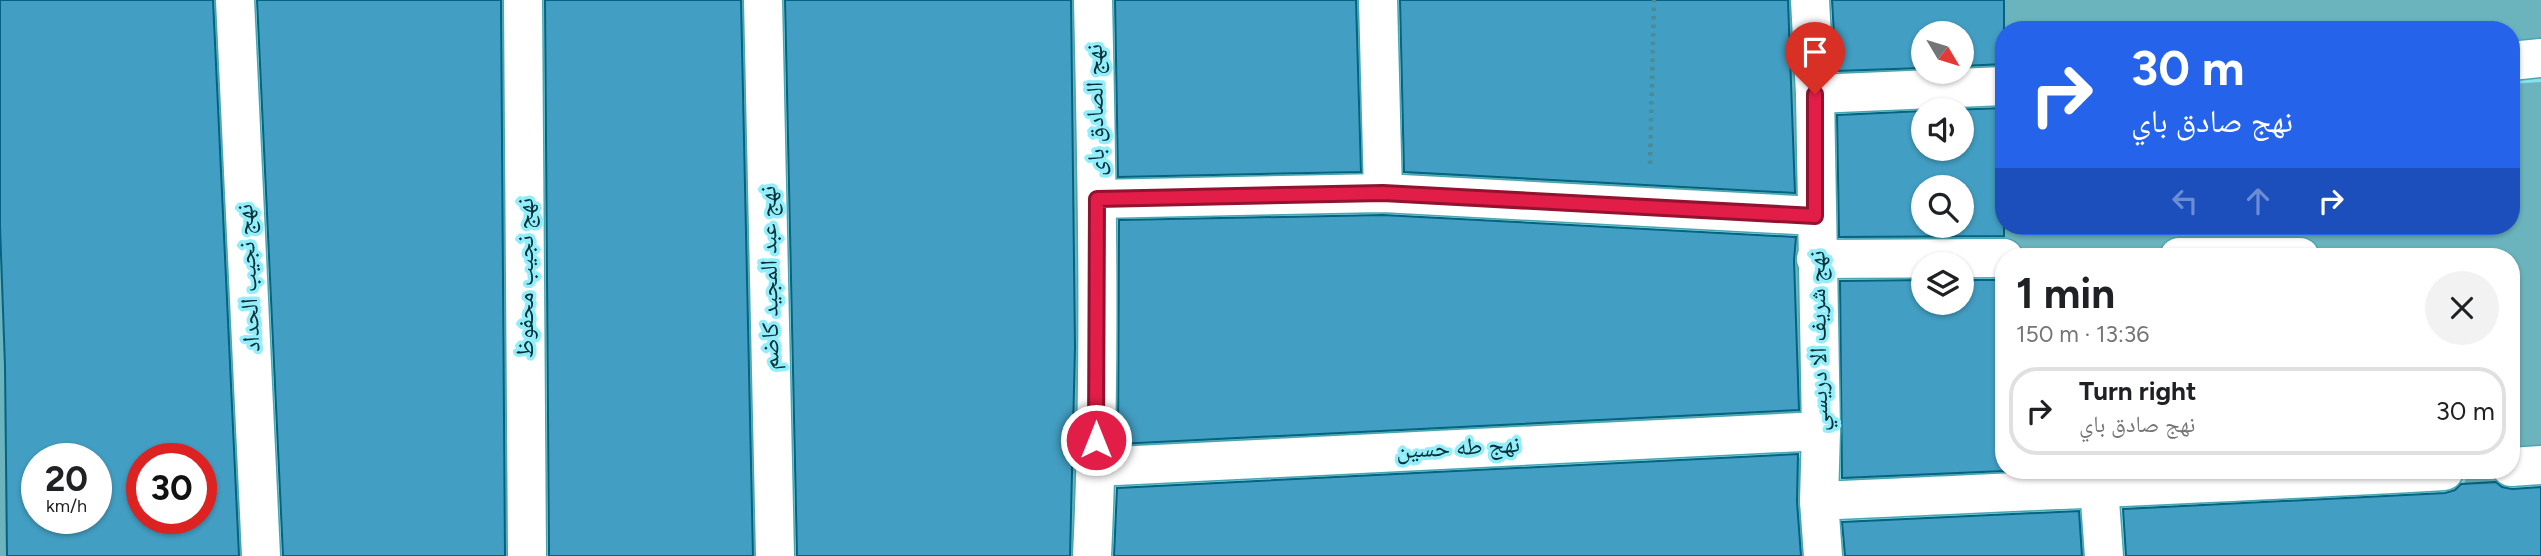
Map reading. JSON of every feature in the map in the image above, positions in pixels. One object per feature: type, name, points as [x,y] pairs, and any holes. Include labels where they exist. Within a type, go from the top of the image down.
[{"type":"street","name":"نهج نجيب الحداد","points":[[235,0],[261,556]]},
{"type":"street","name":"نهج نجيب محفوظ","points":[[523,0],[527,556]]},
{"type":"street","name":"نهج عبد المجيد كاضم","points":[[763,0],[775,556]]},
{"type":"street","name":"نهج الصادق باى","points":[[1092,556],[1096,467],[1097,199],[1093,0]]},
{"type":"street","points":[[1378,0],[1383,193]]},
{"type":"street","name":"نهج شريف الا دريسي","points":[[1810,0],[1815,94],[1815,216],[1821,430],[1819,501],[1823,556]]},
{"type":"street","points":[[2520,60],[2541,58]]},
{"type":"street","points":[[1815,94],[1995,86]]},
{"type":"street","points":[[1097,199],[1383,193],[1815,216]]},
{"type":"street","points":[[1816,259],[1995,258]]},
{"type":"street","name":"نهج طه حسين","points":[[1096,467],[1821,430]]},
{"type":"street","points":[[2520,466],[2541,465]]},
{"type":"street","points":[[1819,501],[2309,479]]},
{"type":"street","points":[[2099,487],[2104,556]]},
{"type":"path","points":[[1649,207],[1654,0]]},
{"type":"building","points":[[0,0],[213,0],[239,556],[7,556],[0,227]]},
{"type":"building","points":[[257,0],[501,0],[505,556],[283,556]]},
{"type":"building","points":[[545,0],[741,0],[753,556],[549,556]]},
{"type":"building","points":[[785,0],[1071,0],[1075,347],[1070,556],[797,556]]},
{"type":"building","points":[[1115,0],[1356,0],[1361,172],[1118,177]]},
{"type":"building","points":[[1400,0],[1788,0],[1795,193],[1404,172]]},
{"type":"building","points":[[1832,0],[2004,0],[2004,21],[1995,21],[1995,64],[1974,65],[1974,21],[1911,21],[1911,68],[1836,71]]},
{"type":"building","points":[[1995,108],[1995,235],[2004,236],[1974,236],[1974,175],[1911,175],[1911,237],[1839,237],[1837,115],[1911,112],[1911,161],[1974,161],[1974,109]]},
{"type":"building","points":[[1383,215],[1796,237],[1794,260],[1799,410],[1118,444],[1119,220]]},
{"type":"building","points":[[1911,280],[1911,315],[1974,315],[1974,280],[1995,280],[1995,471],[1842,478],[1840,281]]},
{"type":"building","points":[[1798,454],[1797,502],[1801,556],[1114,556],[1117,488]]},
{"type":"building","points":[[2496,482],[2502,487],[2512,489],[2541,487],[2541,556],[2126,556],[2123,509],[2445,493],[2455,490],[2461,484]]},
{"type":"building","points":[[2079,511],[2082,556],[1845,556],[1842,522]]},
{"type":"route","points":[[1096,440],[1097,199],[1383,193],[1815,216],[1815,94]]}]
